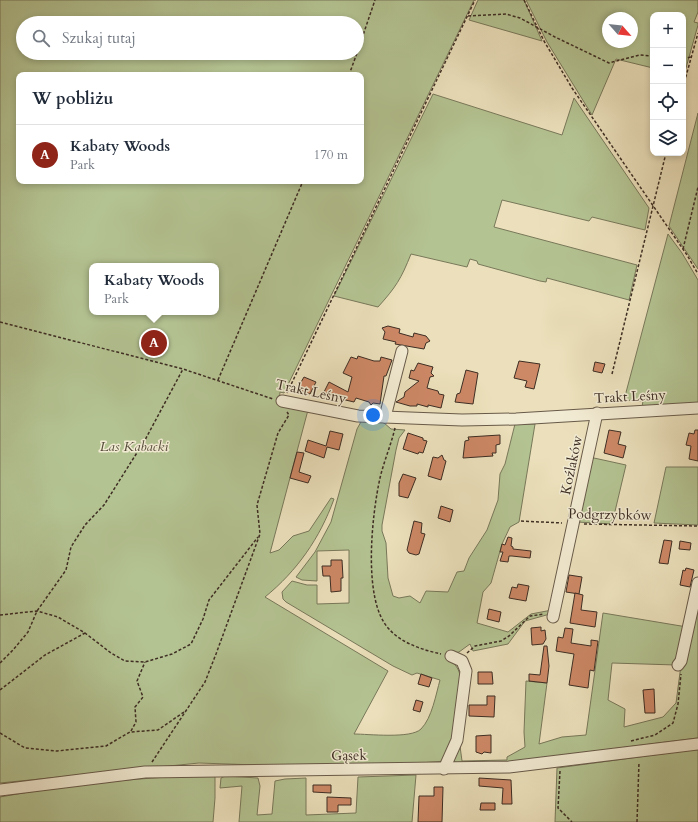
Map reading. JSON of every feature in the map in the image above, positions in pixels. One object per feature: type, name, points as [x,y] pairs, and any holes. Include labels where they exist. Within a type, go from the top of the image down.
[{"type":"street","points":[[385,417],[402,351]]},
{"type":"street","name":"Trakt Leśny","points":[[282,402],[352,415],[462,420],[516,419],[698,408]]},
{"type":"street","name":"Koźlaków","points":[[553,614],[598,413]]},
{"type":"street","points":[[679,663],[698,583]]},
{"type":"street","points":[[444,769],[453,751],[459,731],[466,671],[462,661],[451,656]]},
{"type":"street","name":"Gąsek","points":[[0,790],[145,772],[509,767],[698,744]]},
{"type":"path","points":[[364,32],[375,0]]},
{"type":"path","points":[[145,772],[205,682],[223,630],[241,589],[244,576],[260,534],[257,505],[278,433],[289,415],[282,402],[476,0]]},
{"type":"path","points":[[524,0],[572,88],[698,274]]},
{"type":"path","points":[[468,16],[506,14],[520,18],[609,63],[640,55],[650,56]]},
{"type":"path","points":[[684,84],[698,33]]},
{"type":"path","points":[[686,58],[691,56]]},
{"type":"path","points":[[350,72],[354,60]]},
{"type":"path","points":[[612,374],[665,156]]},
{"type":"path","points":[[218,380],[302,184]]},
{"type":"path","points":[[682,250],[698,187]]},
{"type":"path","name":"Trakt Leśny","points":[[0,322],[183,369],[282,402]]},
{"type":"path","points":[[0,663],[28,632],[37,611],[66,570],[71,547],[85,525],[104,504],[145,440],[183,369]]},
{"type":"path","points":[[397,418],[380,478],[373,519],[371,572],[377,608],[382,620],[389,630],[398,636],[427,651],[451,656]]},
{"type":"path","name":"Podgrzybków","points":[[521,521],[698,526]]},
{"type":"path","points":[[0,615],[37,611],[58,618],[85,633],[111,653],[125,661],[144,662],[172,654],[191,644],[203,619],[209,600],[260,534]]},
{"type":"path","points":[[462,661],[470,649],[475,646],[501,641],[509,636],[530,616],[553,614]]},
{"type":"path","points":[[0,690],[45,655],[85,633]]},
{"type":"path","points":[[130,732],[136,722],[136,707],[143,697],[137,681],[144,662]]},
{"type":"path","points":[[626,742],[655,735],[673,723],[678,704],[682,666],[679,663]]},
{"type":"path","points":[[0,733],[25,748],[58,750],[106,746],[130,732],[158,730],[186,711]]},
{"type":"path","points":[[637,822],[638,751]]},
{"type":"path","points":[[560,761],[558,808],[572,822]]},
{"type":"green space","name":"Las Kabacki","points":[[0,0],[474,0],[284,393],[280,392],[279,404],[308,410],[270,553],[279,550],[293,536],[309,531],[331,498],[334,499],[322,527],[306,553],[277,587],[265,597],[388,671],[354,734],[399,735],[416,732],[421,729],[431,712],[440,680],[417,673],[412,675],[393,666],[286,602],[283,599],[282,592],[292,581],[307,585],[317,585],[317,604],[349,603],[349,550],[317,551],[317,581],[302,580],[296,577],[315,552],[331,522],[357,429],[362,420],[383,422],[391,429],[405,430],[399,438],[396,450],[382,531],[386,543],[388,578],[393,596],[399,598],[410,596],[420,603],[426,591],[448,592],[457,572],[464,571],[469,558],[487,530],[498,500],[500,474],[505,464],[515,424],[535,424],[519,522],[510,527],[502,544],[491,583],[483,592],[477,623],[508,632],[531,614],[552,610],[550,614],[525,621],[508,644],[473,651],[470,644],[459,652],[454,653],[451,661],[458,669],[461,680],[460,709],[445,761],[420,763],[257,765],[199,763],[0,783]]},
{"type":"green space","points":[[478,0],[524,0],[542,41],[469,20]]},
{"type":"green space","points":[[526,0],[698,0],[698,12],[694,22],[698,23],[698,25],[686,68],[686,12],[650,12],[650,67],[616,59],[592,115],[547,42]]},
{"type":"green space","points":[[433,94],[562,135],[574,98],[649,208],[645,230],[592,217],[589,221],[502,200],[494,227],[637,265],[629,300],[547,278],[546,282],[540,281],[478,264],[477,261],[470,259],[467,267],[411,254],[398,282],[378,307],[334,296]]},
{"type":"green space","points":[[698,113],[698,269],[669,226]]},
{"type":"green space","points":[[668,234],[682,253],[698,280],[698,405],[642,407],[643,401],[624,400]]},
{"type":"green space","points":[[594,458],[626,465],[612,524],[577,522],[589,462]]},
{"type":"green space","points":[[666,467],[698,467],[698,525],[654,523]]},
{"type":"green space","points":[[698,592],[698,738],[508,762],[456,763],[453,759],[460,746],[462,761],[507,760],[507,757],[525,747],[524,732],[526,681],[547,683],[539,744],[562,737],[586,735],[603,613],[687,627],[676,665],[612,663],[608,700],[625,709],[624,727],[663,717],[676,703],[681,665]]},
{"type":"green space","points":[[698,749],[698,822],[555,822],[557,768]]},
{"type":"green space","points":[[215,775],[213,822],[0,822],[0,797],[53,788],[107,782],[161,777]]},
{"type":"green space","points":[[416,775],[412,822],[239,822],[242,786],[220,788],[221,778],[225,776],[258,778],[260,786],[257,815],[272,814],[275,781],[306,778],[306,815],[356,813],[358,777]]},
{"type":"building","points":[[388,326],[400,329],[399,333],[413,337],[414,333],[426,336],[430,341],[426,343],[424,349],[395,344],[396,342],[383,339],[385,332],[382,328]]},
{"type":"building","points":[[358,356],[374,361],[380,361],[381,357],[392,360],[386,376],[384,376],[380,404],[373,403],[371,405],[369,402],[356,398],[354,402],[337,398],[324,392],[329,382],[348,392],[352,377],[343,373],[351,357],[357,359]]},
{"type":"building","points":[[519,361],[540,364],[534,389],[525,387],[527,381],[514,378]]},
{"type":"building","points":[[595,362],[605,364],[602,373],[593,371]]},
{"type":"building","points":[[418,363],[433,367],[431,373],[434,376],[430,377],[427,388],[438,391],[439,394],[444,395],[441,408],[417,404],[417,406],[410,406],[396,402],[404,397],[405,392],[419,381],[409,378],[411,370],[414,371]]},
{"type":"building","points":[[466,370],[478,373],[473,404],[455,402],[457,394],[460,393]]},
{"type":"building","points":[[304,377],[316,382],[310,394],[297,389]]},
{"type":"building","points":[[609,430],[621,432],[618,444],[626,446],[623,458],[604,453]]},
{"type":"building","points":[[695,430],[698,430],[698,461],[689,459],[691,446],[686,445],[689,433],[694,434]]},
{"type":"building","points":[[330,431],[343,434],[339,450],[327,447],[324,458],[305,451],[308,440],[326,446]]},
{"type":"building","points":[[408,433],[423,438],[423,440],[427,441],[423,453],[419,452],[418,454],[403,449]]},
{"type":"building","points":[[500,435],[500,444],[496,445],[496,453],[492,453],[493,456],[463,458],[465,441],[469,440],[468,437]]},
{"type":"building","points":[[297,452],[304,453],[299,472],[311,476],[308,483],[290,478]]},
{"type":"building","points":[[442,455],[446,461],[441,480],[428,476],[433,457],[438,458]]},
{"type":"building","points":[[403,474],[416,478],[408,498],[399,496],[399,483]]},
{"type":"building","points":[[441,506],[453,510],[450,522],[438,518]]},
{"type":"building","points":[[414,521],[422,523],[421,533],[425,534],[419,554],[416,555],[409,553],[407,550]]},
{"type":"building","points":[[508,537],[512,538],[511,546],[513,549],[531,551],[530,558],[509,556],[508,562],[500,561],[503,552],[500,552],[502,544],[505,545]]},
{"type":"building","points":[[664,540],[672,541],[668,564],[659,563]]},
{"type":"building","points":[[680,541],[691,543],[690,550],[679,549]]},
{"type":"building","points":[[331,560],[342,560],[343,578],[341,578],[341,591],[331,592],[330,576],[323,576],[322,566],[331,566]]},
{"type":"building","points":[[686,568],[694,570],[690,587],[680,585],[683,570],[685,571]]},
{"type":"building","points":[[569,575],[582,577],[579,594],[566,592]]},
{"type":"building","points":[[518,584],[529,586],[526,601],[509,598],[512,587],[517,588]]},
{"type":"building","points":[[575,593],[583,595],[581,610],[597,612],[595,627],[570,623]]},
{"type":"building","points":[[489,609],[501,612],[499,622],[487,619]]},
{"type":"building","points":[[541,627],[541,631],[545,630],[546,639],[543,644],[532,645],[531,628]]},
{"type":"building","points":[[565,628],[573,629],[571,643],[591,646],[591,640],[598,641],[594,671],[590,670],[588,688],[569,685],[574,654],[556,651],[558,637],[563,638]]},
{"type":"building","points":[[544,646],[547,646],[549,666],[547,683],[529,681],[529,674],[540,675]]},
{"type":"building","points":[[478,672],[492,672],[493,684],[478,684]]},
{"type":"building","points":[[421,674],[432,678],[429,687],[418,684]]},
{"type":"building","points":[[654,689],[655,713],[645,713],[643,690]]},
{"type":"building","points":[[487,696],[495,696],[494,717],[469,716],[469,705],[487,705]]},
{"type":"building","points":[[416,700],[423,702],[420,712],[413,710]]},
{"type":"building","points":[[491,735],[491,753],[484,752],[482,754],[476,752],[476,736]]},
{"type":"building","points":[[479,778],[511,780],[512,804],[502,804],[503,788],[479,786]]},
{"type":"building","points":[[313,785],[331,785],[331,793],[313,792]]},
{"type":"building","points":[[434,787],[443,787],[442,822],[418,822],[419,796],[434,796]]},
{"type":"building","points":[[327,797],[351,798],[351,805],[338,805],[338,812],[327,812]]},
{"type":"building","points":[[481,803],[495,803],[495,810],[480,810]]},
{"type":"place","name":"Kabaty Woods","points":[[154,343]]}]
